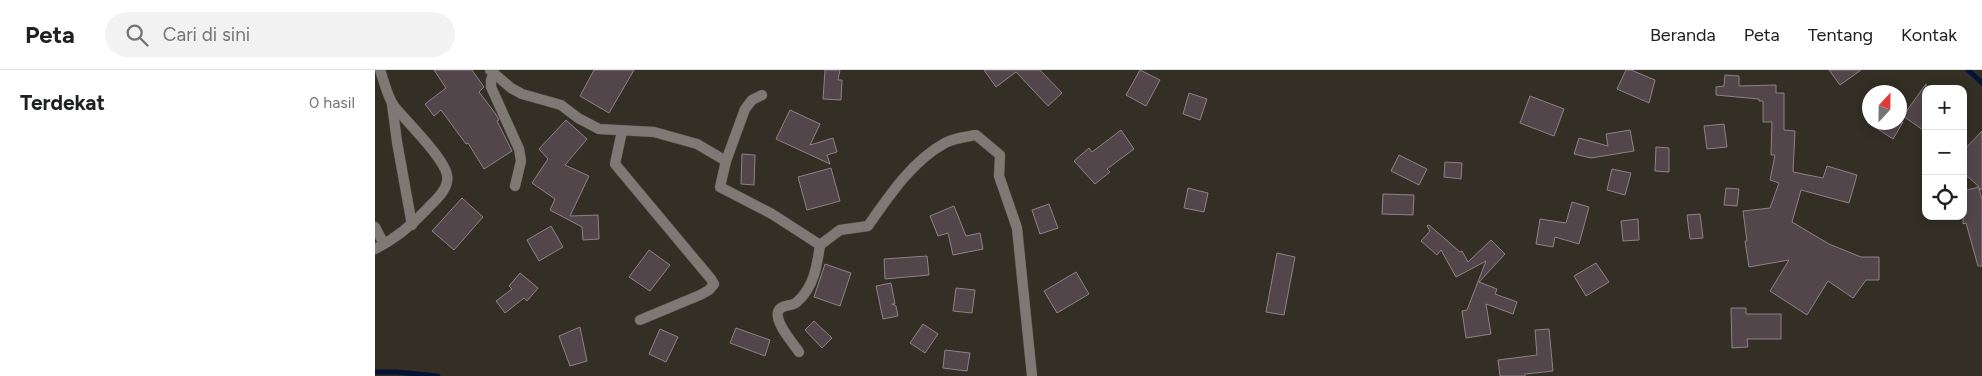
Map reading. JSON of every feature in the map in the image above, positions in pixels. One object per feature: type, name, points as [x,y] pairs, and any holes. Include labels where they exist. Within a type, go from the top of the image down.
[{"type":"street","points":[[380,70],[392,104],[412,225]]},
{"type":"street","points":[[492,72],[511,88],[522,94],[561,105],[577,118],[599,129],[654,132],[697,144],[726,161]]},
{"type":"street","points":[[492,72],[491,88],[519,149],[521,161],[515,186]]},
{"type":"street","points":[[762,95],[752,100],[745,109],[726,161],[720,187],[772,214],[820,245]]},
{"type":"street","points":[[375,227],[380,246],[412,225],[443,192],[446,184],[447,175],[435,153],[392,104]]},
{"type":"street","points":[[622,131],[615,164],[711,279],[713,284],[709,290],[699,295],[640,320]]},
{"type":"street","points":[[799,352],[778,320],[777,313],[784,306],[792,306],[807,291],[815,276],[820,245],[840,230],[868,226],[887,199],[916,164],[946,142],[976,135],[999,155],[999,176],[1017,228],[1032,376]]},
{"type":"building","points":[[434,70],[472,70],[484,87],[479,92],[499,120],[497,121],[512,151],[484,169],[468,143],[466,144],[441,110],[434,116],[425,104],[446,88]]},
{"type":"building","points":[[594,70],[634,70],[609,113],[580,96]]},
{"type":"building","points":[[825,70],[840,70],[838,80],[842,80],[841,100],[823,99]]},
{"type":"building","points":[[984,70],[1040,70],[1062,93],[1048,106],[1016,72],[996,87]]},
{"type":"building","points":[[1140,70],[1160,80],[1146,106],[1126,95]]},
{"type":"building","points":[[1626,70],[1631,70],[1655,80],[1649,103],[1617,89]]},
{"type":"building","points":[[1829,70],[1861,70],[1840,85]]},
{"type":"building","points":[[1725,75],[1739,76],[1739,86],[1776,85],[1776,93],[1784,93],[1784,130],[1795,131],[1793,172],[1823,178],[1827,166],[1857,175],[1849,203],[1801,190],[1792,222],[1829,244],[1861,257],[1879,257],[1879,280],[1866,280],[1853,298],[1828,281],[1807,315],[1770,291],[1789,260],[1749,267],[1743,211],[1770,208],[1779,183],[1770,180],[1775,155],[1771,155],[1772,122],[1763,122],[1763,101],[1759,101],[1759,99],[1716,95],[1716,87],[1724,86]]},
{"type":"building","points":[[1922,90],[1922,129],[1907,119],[1907,110]]},
{"type":"building","points":[[1189,93],[1207,99],[1200,120],[1183,114]]},
{"type":"building","points":[[1530,96],[1564,109],[1554,136],[1520,123]]},
{"type":"building","points":[[790,110],[820,124],[810,145],[833,138],[837,152],[827,155],[830,164],[776,139]]},
{"type":"building","points":[[566,120],[587,139],[565,165],[589,176],[570,216],[598,215],[599,239],[583,240],[582,227],[550,210],[555,199],[532,183],[548,159],[539,149]]},
{"type":"building","points":[[1724,124],[1727,147],[1707,149],[1704,126]]},
{"type":"building","points":[[1121,130],[1134,149],[1107,169],[1110,172],[1095,184],[1074,161],[1089,148],[1092,152]]},
{"type":"building","points":[[1630,130],[1634,151],[1591,158],[1574,154],[1579,138],[1608,146],[1606,134]]},
{"type":"building","points":[[1879,130],[1898,130],[1893,139]]},
{"type":"building","points":[[1982,131],[1982,190],[1979,188],[1982,199],[1982,266],[1978,266],[1966,223],[1963,224],[1963,220],[1967,220],[1967,190],[1979,187],[1967,176],[1967,147]]},
{"type":"building","points":[[1656,147],[1669,148],[1669,172],[1655,171]]},
{"type":"building","points":[[742,154],[755,155],[754,185],[741,184]]},
{"type":"building","points":[[1399,155],[1427,169],[1419,185],[1391,171]]},
{"type":"building","points":[[1445,162],[1462,163],[1461,179],[1444,177]]},
{"type":"building","points":[[831,168],[840,201],[807,210],[798,177]]},
{"type":"building","points":[[1612,169],[1631,173],[1625,195],[1607,190]]},
{"type":"building","points":[[1188,188],[1208,193],[1204,212],[1184,208]]},
{"type":"building","points":[[1726,188],[1739,189],[1737,206],[1724,205]]},
{"type":"building","points":[[1383,194],[1414,195],[1413,215],[1382,214]]},
{"type":"building","points":[[462,198],[483,217],[454,250],[432,231]]},
{"type":"building","points":[[1572,202],[1589,207],[1579,244],[1555,237],[1553,247],[1536,244],[1540,219],[1566,223]]},
{"type":"building","points":[[1049,204],[1058,228],[1040,234],[1032,210]]},
{"type":"building","points":[[954,206],[966,236],[980,233],[983,249],[953,255],[948,233],[938,236],[930,216]]},
{"type":"building","points":[[1700,214],[1703,238],[1690,239],[1687,215]]},
{"type":"building","points":[[1638,219],[1639,240],[1623,241],[1621,221]]},
{"type":"building","points":[[1429,225],[1460,252],[1462,251],[1468,262],[1491,240],[1505,254],[1479,282],[1497,289],[1495,294],[1517,302],[1513,314],[1486,304],[1491,334],[1466,338],[1462,311],[1467,310],[1486,261],[1456,277],[1441,250],[1437,255],[1421,241],[1430,231],[1427,226]]},
{"type":"building","points":[[551,226],[563,247],[539,261],[527,240]]},
{"type":"building","points":[[649,250],[670,265],[650,291],[629,277]]},
{"type":"building","points":[[1277,253],[1295,257],[1284,315],[1266,312]]},
{"type":"building","points":[[927,256],[929,275],[885,279],[884,259]]},
{"type":"building","points":[[1596,263],[1609,282],[1586,296],[1574,276]]},
{"type":"building","points":[[825,264],[851,273],[840,306],[814,297]]},
{"type":"building","points":[[1076,272],[1089,294],[1057,313],[1044,291]]},
{"type":"building","points":[[520,273],[538,288],[527,301],[524,298],[505,313],[496,301],[512,289],[509,286]]},
{"type":"building","points":[[891,283],[895,304],[892,304],[896,306],[898,316],[883,319],[876,286]]},
{"type":"building","points":[[956,288],[975,290],[972,313],[953,311]]},
{"type":"building","points":[[1731,308],[1746,308],[1746,314],[1781,314],[1781,339],[1747,339],[1748,347],[1732,348]]},
{"type":"building","points":[[814,321],[832,338],[822,348],[805,330]]},
{"type":"building","points":[[923,324],[938,334],[925,353],[910,343]]},
{"type":"building","points":[[580,327],[587,361],[570,366],[559,336]]},
{"type":"building","points":[[736,328],[770,340],[765,356],[730,343]]},
{"type":"building","points":[[660,329],[678,337],[666,362],[649,354]]},
{"type":"building","points":[[1549,329],[1553,371],[1525,374],[1525,376],[1500,376],[1498,360],[1537,355],[1535,330]]},
{"type":"building","points":[[945,350],[970,353],[967,371],[943,368]]},
{"type":"waterway","points":[[1968,70],[1982,83]]},
{"type":"waterway","points":[[375,372],[438,376]]}]
